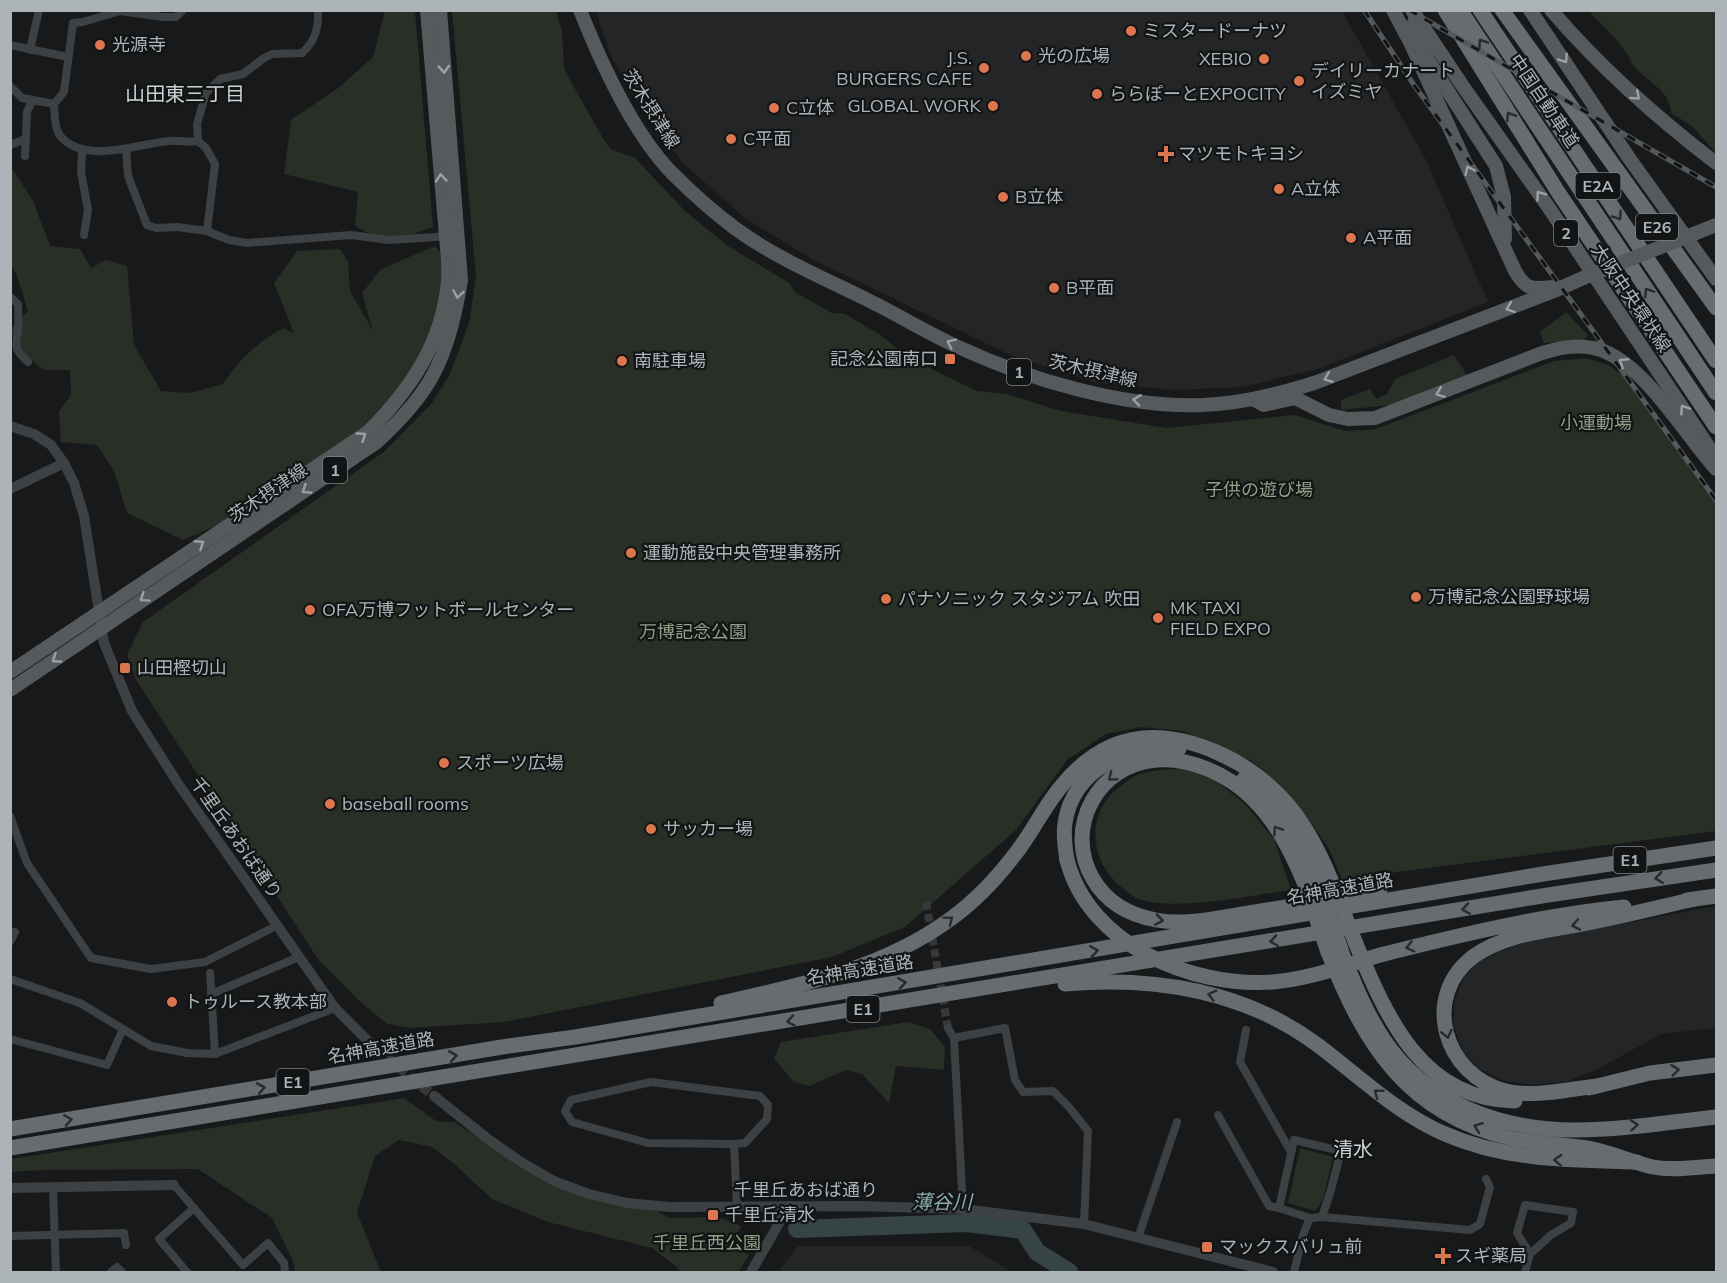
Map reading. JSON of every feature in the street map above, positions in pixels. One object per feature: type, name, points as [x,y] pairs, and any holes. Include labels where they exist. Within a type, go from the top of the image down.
[{"type":"highway","name":"E2A","points":[[1445,10],[1558,192],[1716,427]]},
{"type":"highway","name":"中国自動車道","points":[[1460,10],[1716,393]]},
{"type":"highway","name":"中国自動車道","points":[[1480,10],[1716,361]]},
{"type":"highway","name":"E26","points":[[1502,10],[1716,308]]},
{"type":"highway","points":[[575,1037],[811,982],[865,965],[905,947],[935,930],[981,893],[1020,848],[1059,789],[1081,764],[1104,748],[1130,739],[1157,737],[1184,741],[1251,770],[1272,787],[1301,821],[1317,848],[1317,881]]},
{"type":"highway","points":[[1184,741],[1234,767],[1252,781],[1272,802],[1298,840],[1317,881],[1348,1000],[1378,1052],[1402,1080],[1455,1118],[1500,1135],[1523,1141],[1596,1150],[1666,1168],[1716,1166]]},
{"type":"highway","points":[[1272,802],[1246,780],[1207,757],[1171,748],[1134,750],[1101,767],[1078,790],[1065,822],[1070,873],[1080,893],[1104,922],[1149,955],[1182,970],[1235,982],[1273,982],[1310,976],[1384,954],[1541,918],[1716,896]]},
{"type":"highway","points":[[1543,874],[1389,890],[1203,920],[1168,922],[1127,912],[1098,887],[1085,862],[1082,848],[1083,820],[1093,797],[1101,786],[1132,765],[1170,759],[1209,770],[1231,782],[1260,806],[1317,881],[1356,944],[1373,985],[1398,1032],[1420,1060],[1445,1080],[1485,1098],[1506,1101],[1544,1099],[1650,1073],[1716,1065]]},
{"type":"highway","name":"名神高速道路","points":[[10,1129],[502,1047],[575,1037],[1543,874],[1716,848]]},
{"type":"highway","name":"E1","points":[[10,1148],[1548,895],[1716,870]]},
{"type":"highway","points":[[1597,1086],[1516,1093],[1492,1087],[1477,1078],[1457,1059],[1446,1034],[1446,1005],[1455,977],[1473,958],[1506,940],[1695,899]]},
{"type":"highway","points":[[1335,950],[1369,1014],[1393,1052],[1434,1089],[1466,1109],[1499,1122],[1575,1130],[1716,1117]]},
{"type":"highway","points":[[822,1016],[903,1009],[1079,983],[1170,985],[1237,1001],[1280,1021],[1317,1045],[1397,1107],[1444,1134],[1469,1144],[1533,1158],[1637,1162]]},
{"type":"main road","name":"茨木摂津線","points":[[10,690],[377,442],[423,392],[442,353],[456,311],[461,280],[452,236],[427,10]]},
{"type":"main road","name":"茨木摂津線","points":[[10,672],[368,432],[389,411],[412,382],[431,348],[443,309],[452,236],[440,10]]},
{"type":"main road","name":"茨木摂津線","points":[[580,10],[602,64],[628,111],[658,156],[700,199],[736,229],[774,252],[957,346],[1018,371],[1098,394],[1175,405],[1212,404],[1253,399],[1290,390],[1317,382],[1716,225]]},
{"type":"main road","points":[[1393,10],[1520,279],[1531,288],[1560,287]]},
{"type":"main road","points":[[1411,10],[1422,49],[1496,166],[1504,196],[1504,235],[1507,253]]},
{"type":"main road","name":"大阪中央環状線","points":[[1411,10],[1547,205],[1716,458]]},
{"type":"main road","points":[[1530,10],[1629,158],[1716,279]]},
{"type":"main road","points":[[1551,10],[1620,82],[1716,163]]},
{"type":"main road","points":[[1253,399],[1264,405],[1294,398],[1329,416],[1348,419],[1375,418],[1542,353],[1568,347],[1593,348],[1613,355],[1632,368],[1716,469]]},
{"type":"street","points":[[30,50],[39,10]]},
{"type":"street","points":[[183,10],[176,17],[120,11],[73,23],[64,92],[54,104],[56,125],[61,139],[82,151],[126,149],[172,141],[190,143],[198,141]]},
{"type":"street","points":[[207,231],[215,164],[206,148],[198,141],[197,124],[206,93],[220,80],[243,74],[272,54],[302,53],[312,44],[319,24],[318,10]]},
{"type":"street","points":[[10,45],[68,57]]},
{"type":"street","points":[[10,86],[22,98],[54,104]]},
{"type":"street","points":[[25,156],[27,112],[32,101]]},
{"type":"street","points":[[10,145],[26,139]]},
{"type":"street","points":[[126,149],[128,176],[147,225],[156,228],[177,227],[207,231],[229,240],[247,243],[351,236],[389,240],[452,236]]},
{"type":"street","points":[[82,151],[81,172],[88,210],[84,235]]},
{"type":"street","points":[[10,297],[18,304],[15,344],[19,354],[28,362]]},
{"type":"street","name":"千里丘あおば通り","points":[[10,426],[34,434],[51,445],[64,463],[74,483],[84,516],[104,643],[132,711],[179,785],[335,1008],[375,1047]]},
{"type":"street","points":[[10,489],[64,463]]},
{"type":"street","points":[[10,816],[27,863],[91,958],[151,969],[205,962],[276,926]]},
{"type":"street","points":[[10,942],[15,932]]},
{"type":"street","points":[[212,994],[299,957]]},
{"type":"street","points":[[210,973],[215,1054]]},
{"type":"street","points":[[10,979],[80,1003],[151,1046],[187,1053],[215,1054],[335,1008]]},
{"type":"street","points":[[948,1028],[954,1038],[963,1209]]},
{"type":"street","points":[[954,1038],[1005,1028],[1015,1080],[1023,1092],[1053,1091],[1089,1131],[1084,1224]]},
{"type":"street","points":[[10,1040],[107,1065],[123,1029]]},
{"type":"street","points":[[1246,1030],[1240,1062],[1291,1152]]},
{"type":"street","points":[[651,1082],[760,1096],[768,1105],[767,1119],[745,1143],[734,1144],[648,1143],[572,1122],[565,1111],[571,1100],[651,1082]]},
{"type":"street","name":"千里丘あおば通り","points":[[434,1096],[520,1162],[556,1182],[589,1194],[627,1203],[670,1207],[858,1206],[963,1209],[1084,1224],[1273,1272]]},
{"type":"street","points":[[1218,1115],[1269,1206],[1310,1218],[1322,1217],[1470,1230],[1480,1224],[1490,1187],[1486,1179]]},
{"type":"street","points":[[1138,1238],[1177,1122]]},
{"type":"street","points":[[1279,1208],[1294,1140],[1341,1151],[1322,1217]]},
{"type":"street","points":[[734,1144],[737,1207]]},
{"type":"street","points":[[10,1188],[174,1185],[243,1265]]},
{"type":"street","points":[[53,1187],[56,1272]]},
{"type":"street","points":[[1525,1272],[1530,1254],[1551,1235],[1571,1223],[1573,1212],[1525,1205],[1517,1233],[1530,1254]]},
{"type":"street","points":[[751,1272],[789,1206]]},
{"type":"street","points":[[187,1272],[159,1239],[194,1208]]},
{"type":"street","points":[[1294,1272],[1303,1235],[1310,1218]]},
{"type":"street","points":[[10,1236],[124,1233],[126,1245]]},
{"type":"street","points":[[234,1272],[268,1243],[284,1263],[285,1272]]},
{"type":"street","points":[[111,1272],[117,1267],[122,1272]]},
{"type":"shaded area","points":[[596,11],[1342,11],[1426,160],[1488,302],[1318,369],[1242,387],[1176,390],[1097,383],[1010,355],[812,259],[746,219],[685,165],[645,114],[610,54]]},
{"type":"shaded area","points":[[1716,906],[1716,1028],[1661,1034],[1596,1070],[1568,1081],[1534,1085],[1505,1081],[1479,1069],[1463,1052],[1453,1024],[1455,999],[1464,977],[1477,963],[1498,952],[1530,941]]},
{"type":"shaded area","points":[[798,1246],[969,1246],[1012,1272],[778,1272]]},
{"type":"green space","points":[[385,11],[415,11],[433,227],[388,243],[355,226],[358,192],[284,174],[291,120],[337,89],[373,57]]},
{"type":"green space","name":"万博記念公園","points":[[452,11],[556,11],[562,31],[566,73],[611,149],[635,158],[684,210],[728,246],[789,283],[795,292],[832,313],[845,314],[879,334],[909,358],[977,391],[1006,394],[1061,411],[1167,428],[1295,415],[1345,431],[1376,429],[1554,361],[1586,358],[1608,365],[1628,379],[1716,498],[1716,831],[1342,879],[1328,847],[1306,816],[1282,786],[1252,761],[1182,731],[1141,727],[1106,734],[1067,760],[1016,830],[905,927],[832,957],[504,1022],[410,1028],[387,1024],[358,1000],[318,959],[136,680],[127,655],[143,622],[385,451],[432,403],[450,374],[469,323],[476,277]]},
{"type":"green space","points":[[1589,11],[1716,11],[1716,153],[1692,126],[1671,113],[1667,98],[1639,72],[1619,42]]},
{"type":"green space","points":[[10,165],[33,201],[50,246],[80,249],[91,268],[106,260],[127,266],[134,345],[161,391],[190,393],[223,384],[242,359],[265,340],[283,328],[294,333],[274,283],[297,251],[340,249],[348,262],[350,291],[373,331],[362,293],[381,269],[435,246],[443,256],[443,282],[435,321],[408,379],[367,426],[223,523],[183,540],[127,513],[114,471],[97,445],[61,442],[59,411],[71,395],[70,370],[44,370],[15,347],[11,328],[28,311],[16,273],[11,266]]},
{"type":"green space","points":[[1566,312],[1588,335],[1583,342],[1544,343],[1540,332]]},
{"type":"green space","points":[[1454,355],[1467,375],[1391,405],[1341,410],[1341,400],[1370,389],[1376,399],[1387,394],[1395,379]]},
{"type":"green space","points":[[1187,769],[1216,781],[1246,805],[1274,839],[1291,890],[1212,902],[1170,904],[1136,898],[1114,880],[1105,868],[1096,840],[1096,826],[1107,800],[1118,788],[1139,774],[1159,770]]},
{"type":"green space","points":[[908,1022],[930,1029],[945,1047],[944,1070],[896,1066],[889,1103],[862,1074],[846,1070],[810,1086],[794,1082],[774,1059],[781,1042]]},
{"type":"green space","name":"千里丘西公園","points":[[404,1098],[436,1121],[454,1122],[551,1182],[653,1209],[669,1218],[718,1217],[741,1226],[732,1246],[749,1255],[739,1272],[681,1272],[652,1248],[548,1222],[492,1199],[432,1147],[399,1140],[375,1156],[357,1213],[381,1272],[295,1272],[293,1261],[272,1218],[198,1169],[11,1172],[11,1159]]},
{"type":"green space","points":[[1300,1148],[1333,1157],[1323,1200],[1315,1211],[1288,1203]]},
{"type":"waterway","name":"薄谷川","points":[[797,1229],[966,1223],[1023,1230],[1037,1252],[1069,1272]]},
{"type":"tunnel","points":[[926,902],[948,1028]]},
{"type":"tunnel","points":[[375,1048],[434,1096]]},
{"type":"railway","points":[[1364,10],[1414,85],[1716,500]]},
{"type":"railway","points":[[1409,10],[1716,187]]},
{"type":"place","name":"ミスタードーナツ","points":[[1131,31]]},
{"type":"place","name":"光源寺","points":[[100,45]]},
{"type":"place","name":"光の広場","points":[[1026,56]]},
{"type":"place","name":"XEBIO","points":[[1264,59]]},
{"type":"place","name":"J.S. BURGERS CAFE","points":[[984,68]]},
{"type":"place","name":"デイリーカナート イズミヤ","points":[[1299,81]]},
{"type":"place","name":"ららぽーとEXPOCITY","points":[[1097,94]]},
{"type":"place","name":"GLOBAL WORK","points":[[993,106]]},
{"type":"place","name":"C立体","points":[[774,108]]},
{"type":"place","name":"C平面","points":[[731,139]]},
{"type":"place","name":"マツモトキヨシ","points":[[1166,154]]},
{"type":"place","name":"A立体","points":[[1279,189]]},
{"type":"place","name":"B立体","points":[[1003,197]]},
{"type":"place","name":"A平面","points":[[1351,238]]},
{"type":"place","name":"B平面","points":[[1054,288]]},
{"type":"place","name":"記念公園南口","points":[[950,359]]},
{"type":"place","name":"南駐車場","points":[[622,361]]},
{"type":"place","name":"運動施設中央管理事務所","points":[[631,553]]},
{"type":"place","name":"万博記念公園野球場","points":[[1416,597]]},
{"type":"place","name":"パナソニック スタジアム 吹田","points":[[886,599]]},
{"type":"place","name":"OFA万博フットボールセンター","points":[[310,610]]},
{"type":"place","name":"MK TAXI FIELD EXPO","points":[[1158,618]]},
{"type":"place","name":"山田樫切山","points":[[125,668]]},
{"type":"place","name":"スポーツ広場","points":[[444,763]]},
{"type":"place","name":"baseball rooms","points":[[330,804]]},
{"type":"place","name":"サッカー場","points":[[651,829]]},
{"type":"place","name":"トゥルース教本部","points":[[172,1002]]},
{"type":"place","name":"千里丘清水","points":[[713,1215]]},
{"type":"place","name":"マックスバリュ前","points":[[1207,1247]]},
{"type":"place","name":"スギ薬局","points":[[1443,1256]]},
{"type":"district","name":"山田東三丁目","points":[[185,94]]},
{"type":"district","name":"清水","points":[[1353,1149]]},
{"type":"park label","name":"小運動場","points":[[1596,423]]},
{"type":"park label","name":"子供の遊び場","points":[[1259,490]]}]
